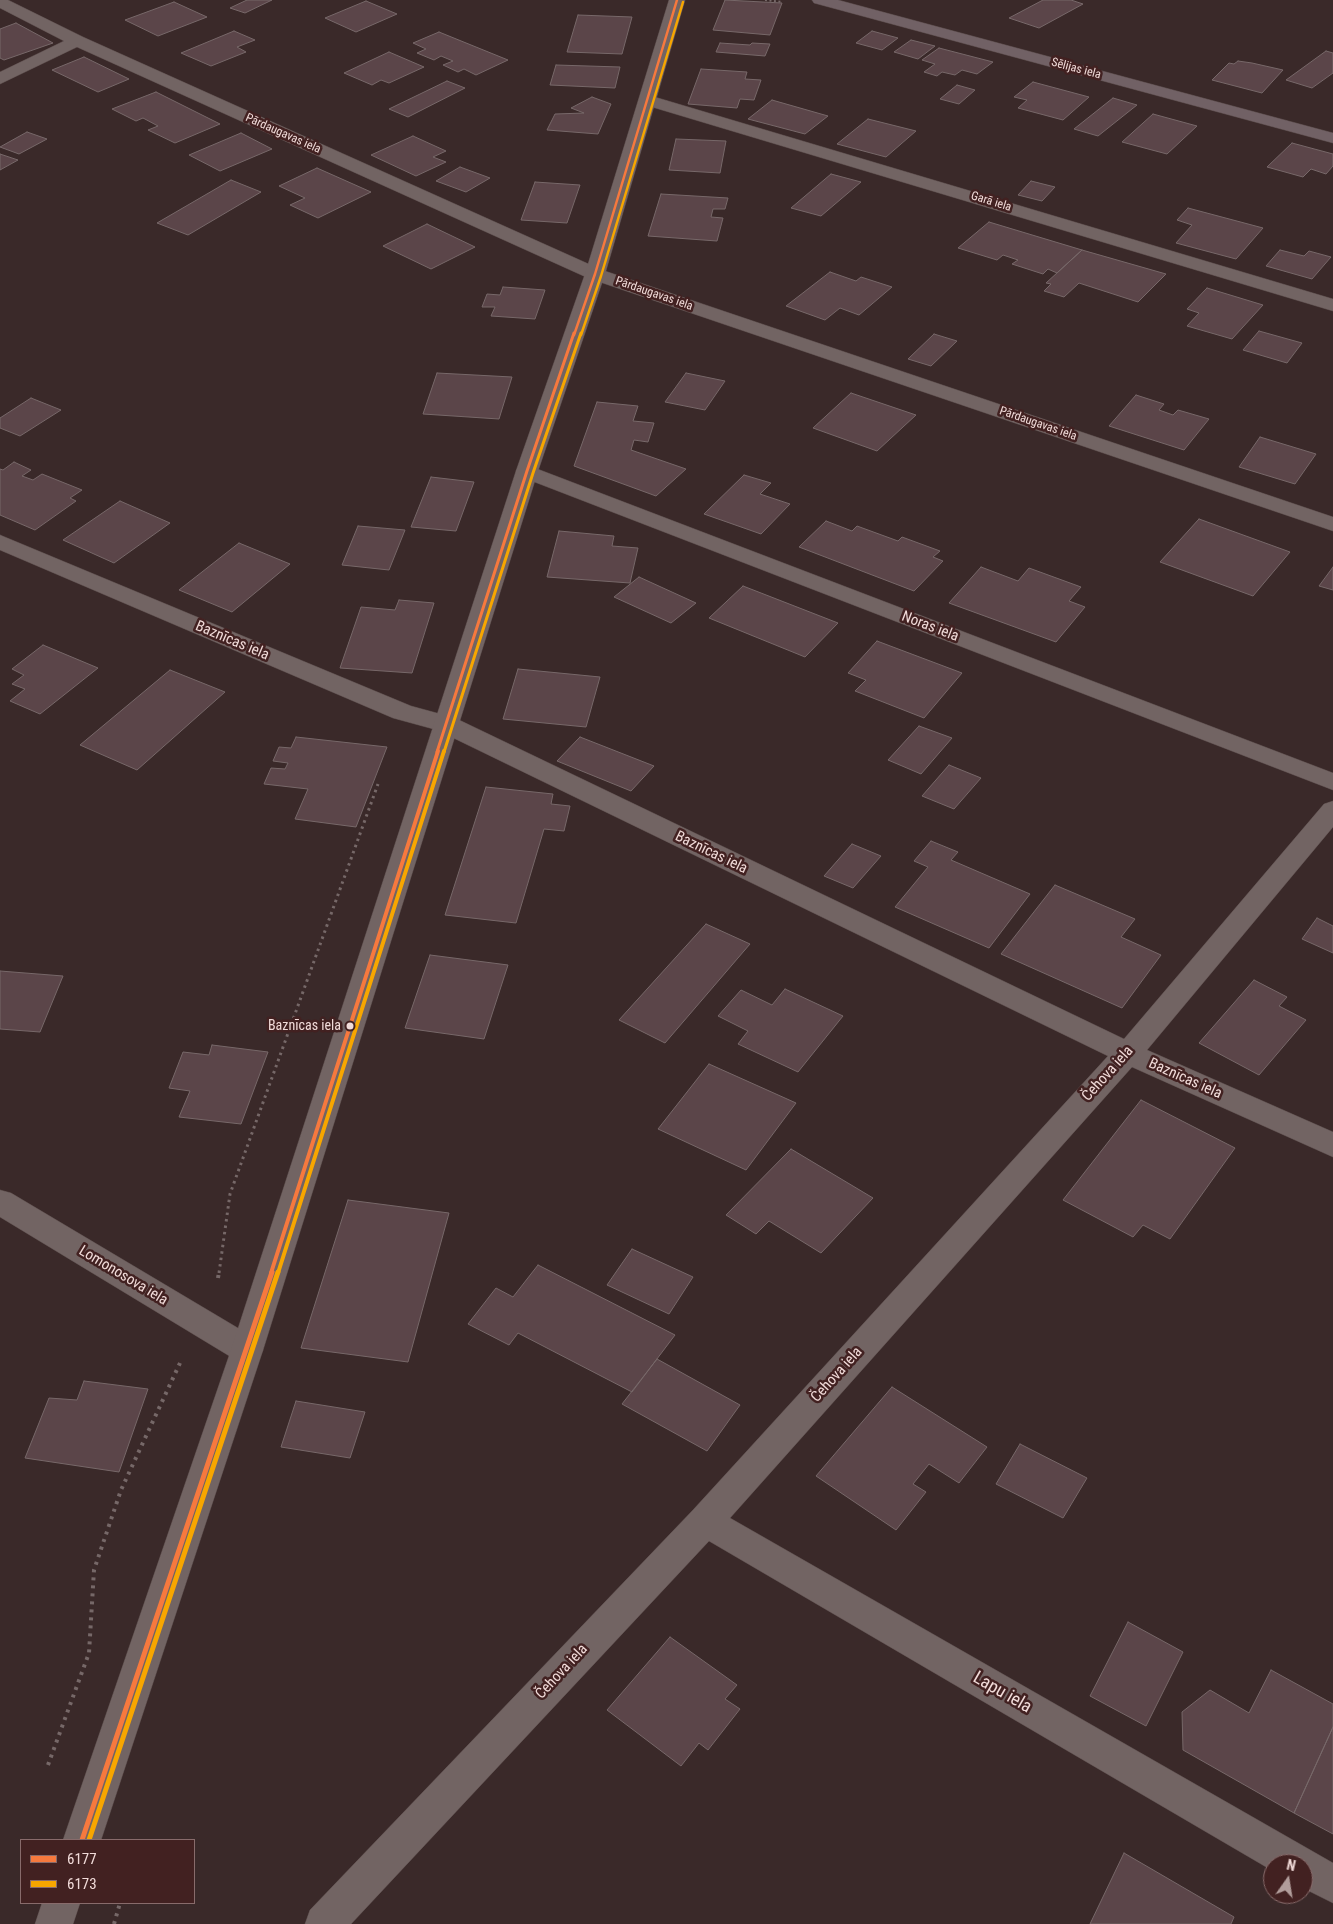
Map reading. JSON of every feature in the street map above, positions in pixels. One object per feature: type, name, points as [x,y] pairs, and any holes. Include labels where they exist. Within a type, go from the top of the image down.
[{"type":"main road","name":"Sēlijas iela","points":[[820,0],[1333,138]]},
{"type":"street","points":[[82,1839],[247,1350],[527,472],[595,274],[677,0]]},
{"type":"street","name":"Pārdaugavas iela","points":[[0,2],[77,41],[595,274],[1333,524]]},
{"type":"street","points":[[0,79],[77,41]]},
{"type":"street","name":"Garā iela","points":[[648,100],[1333,305]]},
{"type":"street","name":"Noras iela","points":[[527,472],[1333,782]]},
{"type":"street","name":"Baznīcas iela","points":[[0,542],[402,712],[446,724],[1128,1053],[1333,1145]]},
{"type":"street","name":"Čehova iela","points":[[324,1924],[705,1521],[1128,1053],[1333,810]]},
{"type":"street","name":"Lomonosova iela","points":[[0,1202],[247,1350]]},
{"type":"street","name":"Lapu iela","points":[[705,1521],[1281,1854]]},
{"type":"street","points":[[1313,1873],[1333,1884]]},
{"type":"street","points":[[54,1924],[61,1904]]},
{"type":"path","points":[[48,1765],[89,1653],[94,1570],[121,1490],[165,1392],[216,1293],[230,1194],[396,736],[402,712]]},
{"type":"path","points":[[114,1924],[120,1904]]},
{"type":"building","points":[[247,0],[272,0],[245,13],[230,8]]},
{"type":"building","points":[[725,0],[782,3],[770,35],[713,30]]},
{"type":"building","points":[[1043,0],[1071,0],[1083,4],[1039,28],[1009,18]]},
{"type":"building","points":[[366,1],[397,14],[356,32],[325,18]]},
{"type":"building","points":[[174,2],[207,17],[158,36],[125,20]]},
{"type":"building","points":[[578,15],[632,17],[622,54],[567,52]]},
{"type":"building","points":[[16,23],[53,43],[4,60],[0,58],[0,29]]},
{"type":"building","points":[[234,31],[255,40],[237,47],[246,52],[211,66],[181,53]]},
{"type":"building","points":[[872,31],[898,38],[882,50],[856,43]]},
{"type":"building","points":[[439,32],[508,60],[476,75],[464,69],[458,72],[443,65],[453,61],[441,56],[434,60],[417,53],[426,49],[413,43]]},
{"type":"building","points":[[911,40],[935,46],[918,59],[894,52]]},
{"type":"building","points":[[720,43],[770,44],[765,56],[716,52]]},
{"type":"building","points":[[939,48],[993,62],[977,74],[962,70],[955,75],[942,72],[937,76],[924,72],[935,64],[922,60]]},
{"type":"building","points":[[1326,51],[1333,53],[1333,73],[1312,88],[1286,80]]},
{"type":"building","points":[[389,52],[424,67],[389,83],[381,80],[372,85],[344,73]]},
{"type":"building","points":[[84,57],[129,79],[98,92],[52,70]]},
{"type":"building","points":[[1238,61],[1283,70],[1262,93],[1212,80],[1229,63],[1234,64]]},
{"type":"building","points":[[556,65],[620,67],[615,88],[550,85]]},
{"type":"building","points":[[701,69],[747,72],[745,79],[761,80],[754,100],[740,99],[737,108],[688,104]]},
{"type":"building","points":[[447,81],[465,88],[408,117],[389,109]]},
{"type":"building","points":[[1033,82],[1089,97],[1063,120],[1018,108],[1027,100],[1014,97]]},
{"type":"building","points":[[957,85],[975,90],[959,104],[940,99]]},
{"type":"building","points":[[156,92],[220,124],[175,143],[148,130],[158,126],[143,118],[136,121],[112,109]]},
{"type":"building","points":[[592,97],[611,104],[598,134],[547,130],[555,114],[584,113],[571,108]]},
{"type":"building","points":[[1113,98],[1137,105],[1098,136],[1074,129]]},
{"type":"building","points":[[772,100],[828,116],[805,134],[748,119]]},
{"type":"building","points":[[1153,114],[1197,126],[1167,154],[1122,142]]},
{"type":"building","points":[[868,119],[916,131],[886,157],[837,144]]},
{"type":"building","points":[[27,132],[47,139],[19,154],[0,147]]},
{"type":"building","points":[[241,133],[272,149],[220,171],[189,155]]},
{"type":"building","points":[[413,136],[446,151],[433,157],[446,162],[416,176],[371,155]]},
{"type":"building","points":[[676,139],[726,141],[720,173],[669,170]]},
{"type":"building","points":[[1292,143],[1333,154],[1333,166],[1326,174],[1311,169],[1303,177],[1267,167]]},
{"type":"building","points":[[0,154],[18,160],[0,170]]},
{"type":"building","points":[[460,167],[490,178],[466,192],[436,181]]},
{"type":"building","points":[[317,168],[371,192],[318,218],[290,205],[305,198],[279,186]]},
{"type":"building","points":[[831,174],[861,182],[821,216],[791,208]]},
{"type":"building","points":[[231,180],[261,192],[188,235],[157,223]]},
{"type":"building","points":[[1031,181],[1055,187],[1042,201],[1018,195]]},
{"type":"building","points":[[535,182],[580,185],[567,223],[521,220]]},
{"type":"building","points":[[661,194],[728,198],[725,209],[713,209],[711,217],[723,218],[717,241],[648,236]]},
{"type":"building","points":[[1188,208],[1263,228],[1236,259],[1176,243],[1192,225],[1177,220]]},
{"type":"building","points":[[989,222],[1082,250],[1057,273],[1048,269],[1043,274],[1012,264],[1018,260],[1003,255],[997,260],[958,248]]},
{"type":"building","points":[[427,224],[475,247],[431,269],[383,246]]},
{"type":"building","points":[[1082,250],[1166,274],[1138,302],[1079,283],[1064,297],[1044,291],[1051,284],[1046,283]]},
{"type":"building","points":[[1280,250],[1304,256],[1309,251],[1331,257],[1312,279],[1266,266]]},
{"type":"building","points":[[830,272],[856,281],[861,277],[892,287],[859,315],[840,308],[825,320],[786,306]]},
{"type":"building","points":[[503,287],[545,290],[535,319],[491,316],[495,307],[482,307],[487,294],[500,295]]},
{"type":"building","points":[[1207,288],[1263,305],[1232,339],[1187,326],[1199,313],[1187,309]]},
{"type":"building","points":[[1259,331],[1302,343],[1287,363],[1243,350]]},
{"type":"building","points":[[934,334],[957,341],[931,366],[908,359]]},
{"type":"building","points":[[437,373],[512,377],[499,419],[423,414]]},
{"type":"building","points":[[686,373],[725,381],[705,410],[665,402]]},
{"type":"building","points":[[851,393],[916,415],[877,451],[813,428]]},
{"type":"building","points":[[1136,395],[1164,404],[1159,410],[1173,415],[1178,410],[1209,419],[1184,450],[1109,426]]},
{"type":"building","points":[[31,398],[61,410],[20,436],[0,428],[0,418]]},
{"type":"building","points":[[597,402],[638,406],[633,421],[654,423],[648,442],[634,440],[631,450],[686,469],[656,496],[574,466]]},
{"type":"building","points":[[1260,437],[1316,454],[1295,484],[1239,467]]},
{"type":"building","points":[[14,462],[31,470],[22,476],[33,480],[42,474],[82,490],[70,498],[76,501],[35,530],[0,515],[0,469],[3,470]]},
{"type":"building","points":[[744,475],[771,483],[760,494],[790,504],[761,534],[704,514]]},
{"type":"building","points":[[431,477],[474,482],[456,531],[411,527]]},
{"type":"building","points":[[120,501],[170,523],[114,563],[63,540]]},
{"type":"building","points":[[1199,519],[1290,552],[1253,596],[1160,562]]},
{"type":"building","points":[[826,521],[852,531],[857,526],[898,541],[902,537],[940,551],[933,557],[943,561],[914,591],[799,547]]},
{"type":"building","points":[[358,526],[405,530],[389,570],[342,565]]},
{"type":"building","points":[[559,531],[614,536],[612,546],[638,548],[630,583],[547,577]]},
{"type":"building","points":[[239,543],[290,564],[232,612],[179,590]]},
{"type":"building","points":[[981,567],[1018,581],[1029,568],[1081,587],[1069,601],[1085,607],[1056,642],[949,603]]},
{"type":"building","points":[[1333,567],[1333,590],[1319,586]]},
{"type":"building","points":[[639,577],[696,603],[671,623],[614,597]]},
{"type":"building","points":[[743,586],[838,623],[805,657],[709,618]]},
{"type":"building","points":[[399,600],[434,603],[412,673],[340,668],[361,607],[395,610]]},
{"type":"building","points":[[877,641],[962,673],[924,718],[855,691],[866,680],[848,673]]},
{"type":"building","points":[[43,645],[98,668],[40,714],[10,701],[25,689],[12,684],[24,675],[12,669]]},
{"type":"building","points":[[518,669],[600,677],[586,727],[503,719]]},
{"type":"building","points":[[170,670],[225,692],[137,770],[80,745]]},
{"type":"building","points":[[919,726],[952,738],[921,774],[888,760]]},
{"type":"building","points":[[296,737],[387,747],[356,827],[295,819],[308,789],[264,784],[271,768],[285,769],[288,763],[273,761],[279,747],[291,748]]},
{"type":"building","points":[[580,737],[654,766],[631,791],[557,761]]},
{"type":"building","points":[[949,765],[981,778],[954,809],[922,796]]},
{"type":"building","points":[[486,787],[553,794],[551,804],[570,806],[564,831],[544,829],[516,923],[445,915]]},
{"type":"building","points":[[931,841],[958,852],[951,860],[1030,894],[989,948],[895,907],[928,867],[914,861]]},
{"type":"building","points":[[852,844],[881,856],[853,888],[824,876]]},
{"type":"building","points":[[1055,885],[1135,919],[1121,937],[1161,955],[1122,1008],[1001,954]]},
{"type":"building","points":[[1317,918],[1333,926],[1333,953],[1302,939]]},
{"type":"building","points":[[706,924],[750,944],[665,1043],[619,1020]]},
{"type":"building","points":[[430,955],[508,965],[484,1039],[405,1028]]},
{"type":"building","points":[[0,971],[63,976],[40,1032],[0,1029]]},
{"type":"building","points":[[1254,980],[1287,997],[1279,1006],[1306,1020],[1259,1075],[1199,1043]]},
{"type":"building","points":[[785,989],[843,1016],[798,1072],[738,1044],[748,1031],[718,1016],[741,990],[772,1005]]},
{"type":"building","points":[[212,1045],[268,1052],[241,1124],[179,1117],[190,1091],[169,1088],[183,1052],[209,1055]]},
{"type":"building","points":[[709,1064],[796,1103],[746,1170],[658,1129]]},
{"type":"building","points":[[1141,1100],[1235,1148],[1170,1239],[1143,1225],[1133,1237],[1063,1200]]},
{"type":"building","points":[[791,1149],[873,1198],[821,1253],[769,1221],[756,1234],[726,1215]]},
{"type":"building","points":[[348,1200],[449,1213],[408,1362],[301,1348]]},
{"type":"building","points":[[632,1249],[693,1277],[669,1314],[607,1285]]},
{"type":"building","points":[[538,1265],[675,1335],[632,1392],[518,1333],[509,1345],[468,1324],[496,1288],[513,1297]]},
{"type":"building","points":[[657,1359],[740,1405],[707,1451],[622,1404]]},
{"type":"building","points":[[84,1381],[148,1389],[119,1472],[25,1458],[49,1398],[77,1400]]},
{"type":"building","points":[[892,1387],[987,1447],[959,1483],[929,1464],[913,1484],[926,1492],[896,1530],[816,1476]]},
{"type":"building","points":[[296,1401],[365,1412],[350,1458],[281,1447]]},
{"type":"building","points":[[1020,1444],[1087,1478],[1063,1518],[996,1484]]},
{"type":"building","points":[[1128,1622],[1183,1652],[1146,1726],[1090,1696]]},
{"type":"building","points":[[670,1637],[737,1685],[725,1699],[740,1709],[708,1750],[699,1743],[681,1766],[607,1710]]},
{"type":"building","points":[[1271,1670],[1333,1704],[1333,1727],[1294,1813],[1183,1750],[1182,1712],[1210,1690],[1249,1713]]},
{"type":"building","points":[[1333,1727],[1333,1834],[1294,1813]]},
{"type":"building","points":[[1124,1853],[1234,1917],[1231,1924],[1090,1924]]},
{"type":"transit line","name":"6177","points":[[82,1839],[247,1350],[527,471],[595,274],[677,0]]},
{"type":"transit line","name":"6173","points":[[89,1839],[253,1352],[533,473],[601,276],[683,2]]},
{"type":"place","name":"Baznīcas iela","points":[[350,1026]]}]
